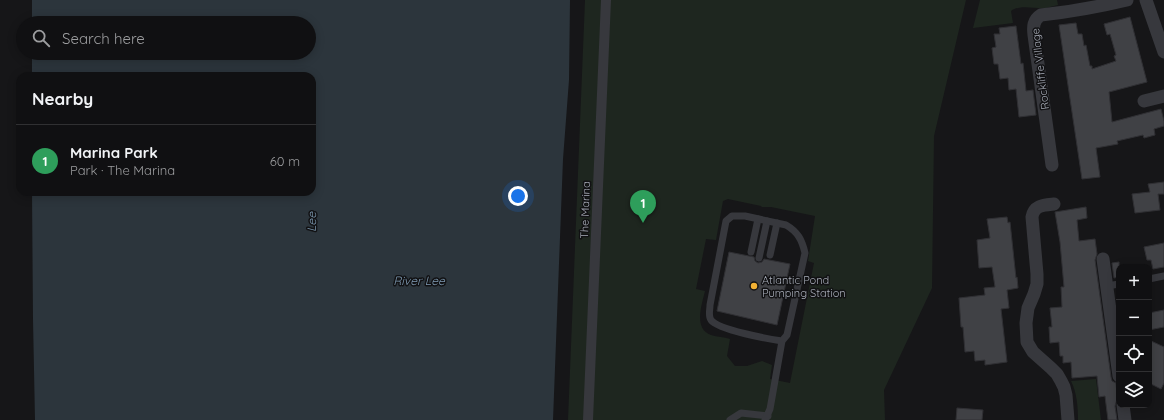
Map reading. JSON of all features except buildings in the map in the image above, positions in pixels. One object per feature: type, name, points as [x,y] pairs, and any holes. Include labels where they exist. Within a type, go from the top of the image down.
[{"type":"street","name":"The Marina","points":[[588,420],[606,0]]},
{"type":"street","name":"Rockliffe Village","points":[[1052,165],[1034,35],[1034,22],[1041,15],[1075,11],[1127,0]]},
{"type":"street","points":[[1146,0],[1164,52]]},
{"type":"street","points":[[1144,101],[1164,96]]},
{"type":"street","points":[[1054,204],[1037,207],[1032,212],[1037,284],[1028,308],[1026,331],[1027,342],[1033,352],[1054,371],[1064,387],[1068,420]]},
{"type":"street","points":[[1103,259],[1113,285],[1119,372]]},
{"type":"street","points":[[1123,408],[1125,420]]},
{"type":"lane","points":[[730,420],[741,413],[766,418],[770,409],[782,341],[787,335],[805,253],[802,241],[791,228],[786,225],[738,215],[732,216],[726,221],[710,305],[709,314],[711,321],[722,328],[782,341]]},
{"type":"lane","points":[[751,252],[758,219]]},
{"type":"lane","points":[[759,258],[767,221]]},
{"type":"lane","points":[[770,255],[777,223]]},
{"type":"lane","points":[[1152,278],[1164,276]]},
{"type":"shaded area","points":[[585,0],[966,0],[934,136],[932,288],[884,390],[885,420],[568,420]],"holes":[[[728,199],[815,216],[808,261],[814,263],[790,383],[770,379],[772,365],[762,361],[747,366],[735,366],[727,356],[730,339],[713,336],[705,332],[700,322],[705,291],[696,289],[706,239],[716,240],[723,201]]]},
{"type":"shaded area","points":[[980,0],[1057,0],[1058,5],[1046,8],[1028,7],[1015,9],[1011,11],[1013,23],[973,28]]},
{"type":"shaded area","points":[[1096,379],[1101,420],[1078,420],[1077,400],[1071,381]]},
{"type":"water","name":"River Lee","points":[[32,0],[570,0],[569,80],[563,159],[553,420],[35,420],[32,196],[316,196],[316,72],[32,72],[32,60],[316,60],[316,16],[32,16]]},
{"type":"place","name":"Marina Park","points":[[643,223]]},
{"type":"place","name":"Atlantic Pond Pumping Station","points":[[754,286]]},
{"type":"water label","name":"Lee","points":[[312,222]]}]
